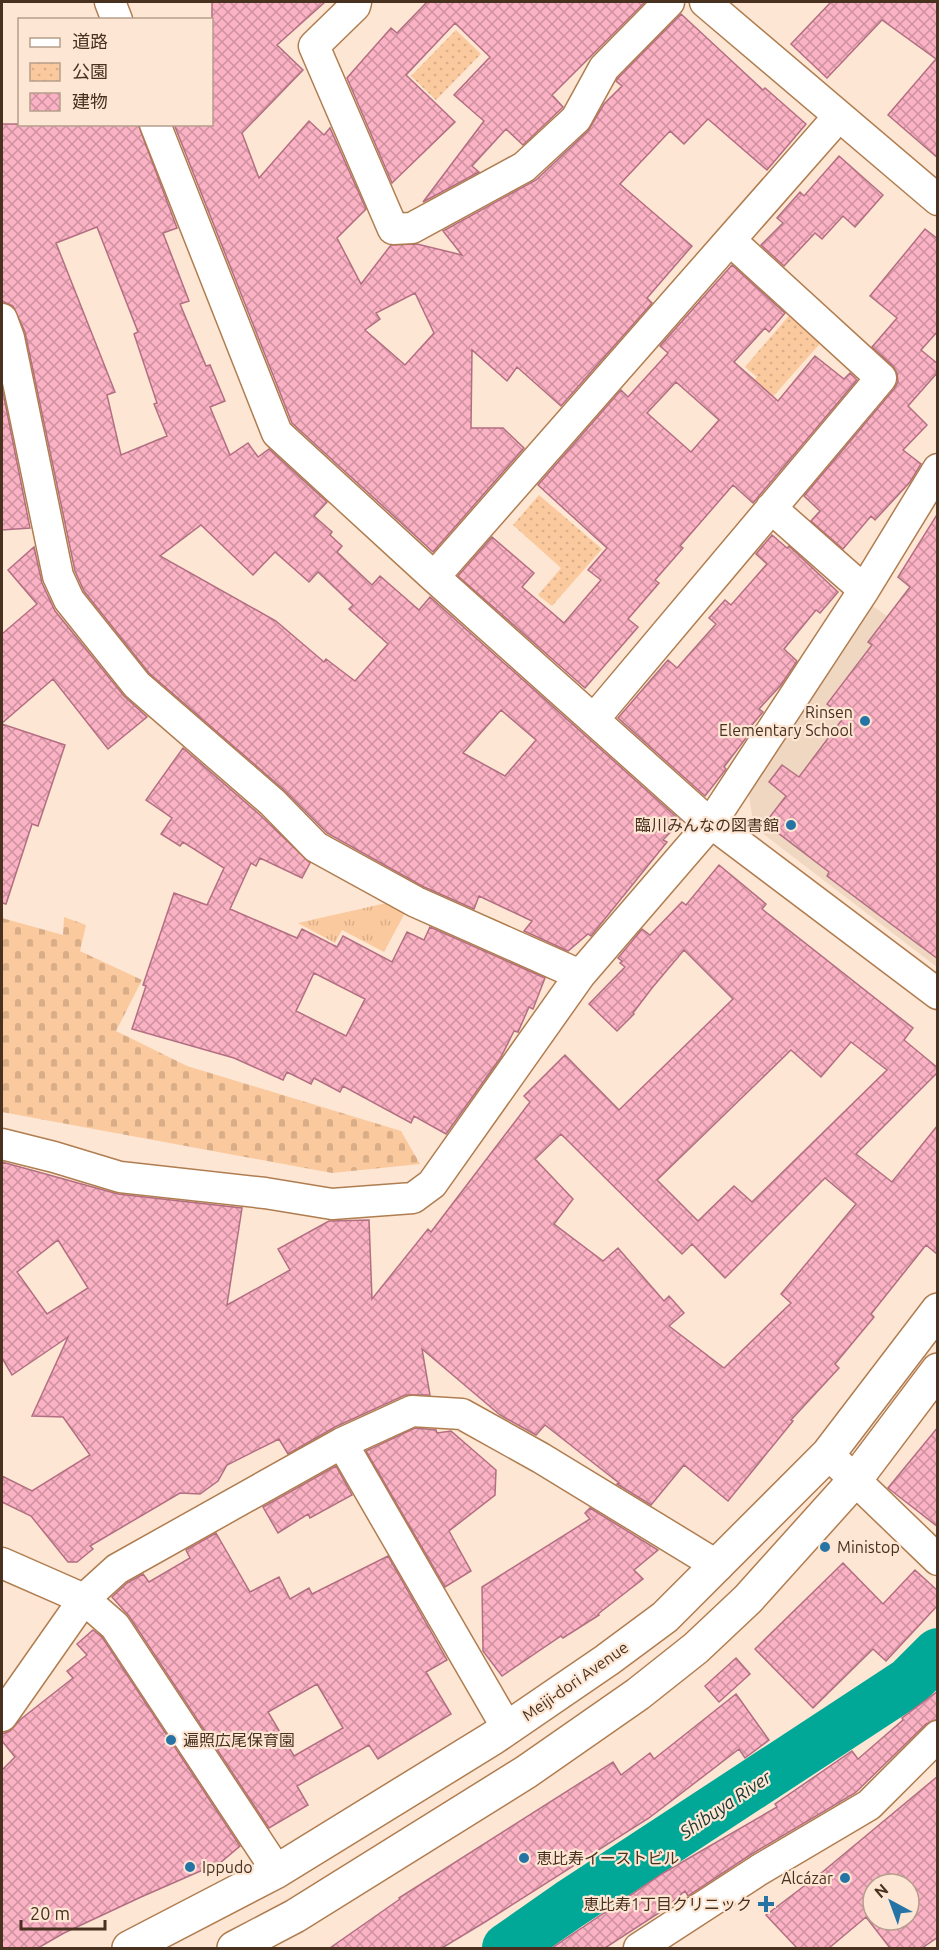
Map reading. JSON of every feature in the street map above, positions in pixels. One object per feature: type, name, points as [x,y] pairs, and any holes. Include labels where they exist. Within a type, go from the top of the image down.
[{"type":"main road","name":"Meiji-dori Avenue","points":[[129,1948],[277,1871],[507,1728],[607,1660],[665,1617],[828,1454],[938,1310]]},
{"type":"main road","points":[[234,1948],[295,1916],[526,1772],[638,1694],[696,1648],[748,1599],[855,1480],[938,1370]]},
{"type":"street","points":[[110,2],[116,18]]},
{"type":"street","points":[[356,2],[355,6],[314,46],[393,230],[412,228],[524,167],[576,119],[604,68],[669,2]]},
{"type":"street","points":[[705,2],[938,200]]},
{"type":"street","points":[[434,577],[839,116]]},
{"type":"street","points":[[156,126],[277,433],[434,577],[711,823],[938,994]]},
{"type":"street","points":[[594,718],[881,378],[730,240]]},
{"type":"street","points":[[2,318],[12,349],[58,576],[69,600],[137,685],[272,802],[316,847],[416,902],[580,975]]},
{"type":"street","points":[[2,1144],[120,1177],[265,1193],[332,1204],[413,1198],[432,1184],[580,975],[711,823],[864,590],[938,469]]},
{"type":"street","points":[[771,508],[864,590]]},
{"type":"street","points":[[2,1716],[84,1599],[117,1569],[342,1443],[412,1411],[462,1414],[541,1458],[717,1566]]},
{"type":"street","points":[[342,1443],[507,1728]]},
{"type":"street","points":[[828,1454],[938,1560]]},
{"type":"street","points":[[2,1563],[84,1599],[115,1626],[277,1871]]},
{"type":"street","points":[[639,1948],[759,1870],[869,1805],[938,1736]]},
{"type":"shaded area","name":"Rinsen Elementary School","points":[[870,604],[937,652],[937,967],[754,827],[748,790]]},
{"type":"green space","points":[[456,30],[481,54],[436,100],[411,76]]},
{"type":"green space","points":[[793,311],[824,339],[762,409],[743,392],[757,377],[745,367]]},
{"type":"green space","points":[[539,495],[602,549],[552,606],[538,595],[561,568],[513,525]]},
{"type":"green space","points":[[391,902],[406,911],[384,952],[342,930],[335,943],[298,923]]},
{"type":"green space","points":[[64,917],[86,925],[80,951],[142,980],[116,1031],[187,1066],[401,1131],[420,1164],[332,1173],[2,1112],[2,918],[63,935]]},
{"type":"building","points":[[212,2],[325,2],[277,45],[303,70],[242,133],[259,178],[309,121],[324,135],[330,128],[366,209],[337,238],[361,284],[391,245],[417,244],[462,255],[443,231],[536,180],[588,131],[604,104],[622,86],[616,81],[618,78],[681,14],[763,90],[765,88],[806,124],[767,170],[708,119],[684,144],[670,131],[620,184],[692,246],[647,298],[652,303],[561,406],[517,367],[507,381],[472,350],[471,428],[503,428],[524,448],[433,552],[292,423],[175,126],[213,126]],"holes":[[[415,293],[434,333],[405,365],[365,330],[380,319],[376,313]]]},
{"type":"building","points":[[427,2],[645,2],[552,95],[563,107],[523,145],[506,129],[472,166],[479,172],[423,202],[484,121],[454,95],[490,57],[455,23],[406,75],[455,122],[392,183],[347,78],[391,28],[397,33]]},
{"type":"building","points":[[831,2],[938,2],[938,158],[888,115],[936,59],[882,20],[827,78],[791,44]]},
{"type":"building","points":[[2,124],[139,126],[177,228],[163,233],[189,301],[180,304],[206,366],[210,365],[225,401],[210,407],[230,455],[248,443],[258,457],[269,449],[327,502],[314,516],[332,532],[330,535],[342,546],[337,552],[372,585],[380,576],[419,610],[430,597],[681,821],[663,840],[667,842],[591,936],[588,934],[568,951],[524,931],[532,921],[479,896],[474,909],[424,887],[327,833],[283,789],[149,673],[84,591],[75,571],[25,332],[13,306],[2,301]],"holes":[[[97,227],[138,332],[134,334],[157,403],[154,404],[167,436],[121,455],[107,395],[115,392],[56,243]],[[201,525],[253,575],[275,552],[309,582],[318,572],[353,605],[349,609],[388,644],[355,681],[326,659],[324,662],[276,621],[160,556]],[[501,710],[536,740],[505,776],[463,753]]]},
{"type":"building","points":[[839,156],[883,195],[855,227],[843,216],[822,239],[815,233],[784,266],[761,245],[783,223],[777,218],[800,192],[804,196]]},
{"type":"building","points":[[925,229],[938,239],[938,331],[921,350],[938,364],[938,372],[908,406],[927,425],[903,450],[921,464],[910,482],[875,520],[871,516],[843,549],[811,521],[820,511],[804,496],[898,382],[893,366],[872,347],[897,318],[870,296]]},
{"type":"building","points":[[732,265],[785,313],[769,332],[765,328],[734,362],[778,401],[815,356],[844,379],[850,373],[857,380],[753,503],[733,485],[680,546],[683,548],[655,580],[659,583],[628,619],[638,627],[585,688],[458,576],[492,537],[534,573],[522,587],[564,623],[601,580],[588,570],[607,548],[538,485],[621,390],[628,397],[668,353],[660,346]],"holes":[[[676,382],[719,420],[691,452],[647,413]]]},
{"type":"building","points":[[2,387],[30,528],[2,530]]},
{"type":"building","name":"Rinsen Elementary School","points":[[938,513],[938,959],[827,876],[829,872],[765,823],[786,796],[769,782],[782,765],[799,777],[844,717],[827,704],[872,645],[868,642],[910,587],[898,577]]},
{"type":"building","points":[[772,535],[787,548],[789,546],[838,592],[820,613],[816,610],[784,649],[797,661],[781,685],[759,709],[763,712],[746,732],[746,738],[705,796],[618,718],[668,660],[677,668],[716,624],[709,618],[725,600],[731,605],[767,564],[756,554]]},
{"type":"building","points":[[34,547],[42,583],[55,611],[124,696],[147,717],[108,749],[53,679],[2,723],[2,634],[37,604],[8,570]]},
{"type":"building","points":[[2,724],[65,745],[38,826],[32,824],[6,904],[2,903]]},
{"type":"building","points":[[183,748],[260,815],[310,863],[302,878],[260,858],[256,866],[251,863],[230,909],[297,938],[302,929],[337,947],[343,936],[392,962],[407,932],[424,940],[430,927],[545,978],[533,1009],[529,1007],[518,1032],[514,1031],[501,1057],[446,1134],[414,1116],[411,1123],[343,1086],[340,1092],[314,1078],[311,1084],[287,1072],[283,1080],[234,1058],[132,1029],[146,986],[143,985],[174,893],[207,905],[224,868],[183,842],[180,846],[161,834],[172,818],[146,800]],"holes":[[[314,973],[365,999],[346,1036],[296,1011]]]},
{"type":"building","points":[[719,865],[766,904],[762,909],[913,1028],[904,1040],[938,1068],[938,1072],[856,1154],[892,1182],[938,1125],[937,1254],[926,1245],[871,1314],[874,1317],[835,1364],[839,1368],[791,1420],[793,1421],[728,1501],[684,1465],[651,1505],[617,1484],[619,1483],[545,1425],[536,1435],[500,1415],[422,1349],[430,1395],[405,1395],[335,1427],[288,1454],[279,1439],[227,1465],[218,1481],[200,1494],[180,1493],[90,1546],[93,1549],[77,1562],[68,1562],[31,1516],[2,1502],[2,1476],[32,1491],[90,1455],[63,1417],[32,1416],[68,1337],[12,1375],[2,1358],[2,1162],[118,1194],[242,1208],[227,1305],[290,1270],[278,1249],[329,1221],[369,1220],[372,1299],[428,1229],[431,1232],[530,1102],[524,1096],[565,1055],[619,1110],[733,999],[684,950],[652,988],[634,1014],[617,1031],[589,1004],[625,967],[618,958],[642,929],[650,935],[682,902],[686,905]],"holes":[[[851,1042],[887,1070],[752,1202],[734,1186],[698,1221],[657,1180],[791,1050],[821,1077]],[[561,1134],[682,1254],[692,1244],[725,1278],[825,1178],[856,1204],[781,1294],[791,1303],[724,1368],[669,1326],[684,1313],[669,1296],[664,1301],[618,1248],[603,1261],[554,1224],[573,1199],[535,1159]],[[58,1240],[88,1288],[47,1314],[17,1272]]]},
{"type":"building","points":[[938,1427],[938,1527],[888,1488]]},
{"type":"building","points":[[415,1428],[436,1430],[437,1433],[451,1431],[496,1470],[495,1495],[449,1531],[471,1571],[445,1587],[366,1451]]},
{"type":"building","points":[[336,1466],[352,1495],[310,1518],[308,1514],[278,1533],[263,1507]]},
{"type":"building","points":[[590,1508],[658,1550],[634,1570],[643,1579],[599,1615],[563,1638],[561,1636],[502,1676],[483,1651],[482,1587],[590,1519],[585,1513]]},
{"type":"building","points":[[216,1533],[250,1592],[279,1577],[290,1599],[309,1588],[312,1594],[388,1556],[447,1660],[426,1672],[451,1714],[378,1759],[369,1745],[297,1786],[308,1805],[269,1828],[129,1616],[112,1597],[127,1583],[143,1574],[149,1582],[190,1558],[186,1550]],"holes":[[[317,1684],[343,1728],[294,1756],[268,1712]]]},
{"type":"building","points":[[843,1563],[883,1604],[915,1570],[938,1591],[938,1605],[886,1661],[873,1649],[813,1708],[755,1649]]},
{"type":"building","points":[[93,1630],[102,1637],[240,1846],[221,1862],[64,1933],[38,1948],[2,1948],[2,1770],[15,1757],[2,1741],[2,1734],[10,1731],[21,1719],[73,1678],[67,1671],[87,1655],[77,1644]]},
{"type":"building","points":[[736,1658],[750,1674],[719,1702],[705,1686]]},
{"type":"building","points":[[938,1691],[938,1719],[926,1724],[855,1793],[750,1855],[688,1896],[685,1891],[662,1911],[605,1948],[552,1948],[665,1872],[777,1807],[775,1804],[852,1751],[858,1759],[903,1720],[902,1718]]},
{"type":"building","name":"恵比寿イーストビル","points":[[736,1694],[769,1740],[745,1758],[739,1749],[649,1818],[485,1922],[442,1948],[330,1948],[399,1898],[613,1762],[621,1775],[650,1753],[654,1759]]},
{"type":"building","points":[[938,1776],[938,1937],[922,1948],[890,1948],[878,1932],[921,1932],[921,1872],[861,1872],[861,1921],[829,1948],[797,1948],[766,1915],[820,1874]]},
{"type":"waterway","name":"Shibuya River","points":[[507,1948],[570,1904],[909,1682],[938,1653]]},
{"type":"place","name":"Rinsen Elementary School","points":[[865,721]]},
{"type":"place","name":"臨川みんなの図書館","points":[[791,825]]},
{"type":"place","name":"Ministop","points":[[825,1547]]},
{"type":"place","name":"遍照広尾保育園","points":[[171,1740]]},
{"type":"place","name":"恵比寿イーストビル","points":[[524,1858]]},
{"type":"place","name":"Ippudo","points":[[190,1867]]},
{"type":"place","name":"Alcázar","points":[[845,1878]]},
{"type":"place","name":"恵比寿1丁目クリニック","points":[[766,1904]]}]
